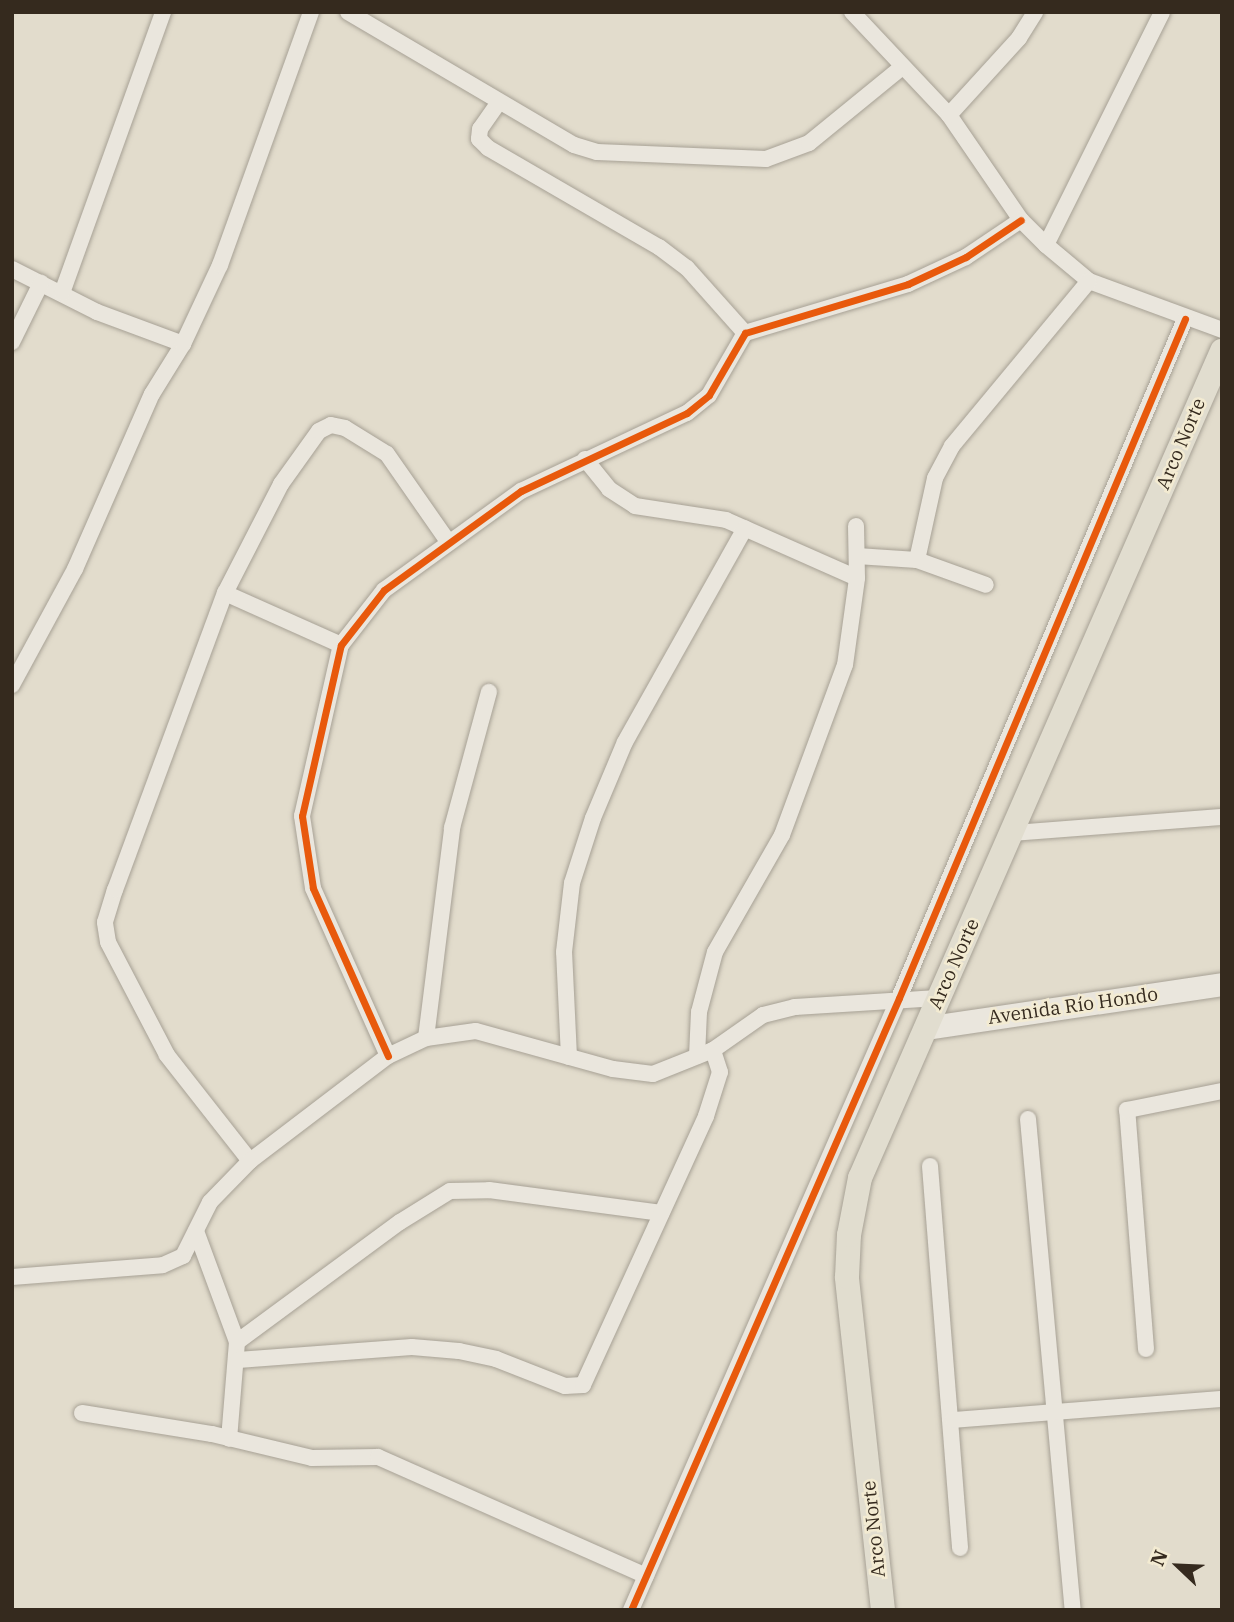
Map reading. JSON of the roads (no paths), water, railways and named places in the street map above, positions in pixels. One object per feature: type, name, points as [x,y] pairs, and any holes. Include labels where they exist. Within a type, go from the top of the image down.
[{"type":"main road","name":"Arco Norte","points":[[883,1610],[847,1277],[849,1235],[860,1178],[1222,351]]},
{"type":"main road","name":"Avenida Río Hondo","points":[[925,1028],[1222,984]]},
{"type":"street","points":[[62,293],[163,12]]},
{"type":"street","points":[[12,685],[75,569],[152,394],[183,344],[220,265],[310,12]]},
{"type":"street","points":[[348,12],[574,145],[597,152],[766,159],[809,143],[901,68]]},
{"type":"street","points":[[949,115],[1019,38],[1035,12]]},
{"type":"street","points":[[1046,245],[1162,12]]},
{"type":"street","points":[[859,15],[901,68],[949,115],[1021,220],[1046,245],[1089,281],[1185,319],[1222,330]]},
{"type":"street","points":[[499,102],[480,129],[479,139],[488,148],[659,247],[687,268],[745,333]]},
{"type":"street","points":[[388,1056],[313,888],[302,816],[341,645],[384,590],[521,491],[687,413],[709,395],[745,333],[908,284],[967,257],[1021,220]]},
{"type":"street","points":[[12,269],[183,344]]},
{"type":"street","points":[[917,560],[935,478],[951,446],[1089,281]]},
{"type":"street","points":[[12,342],[41,283]]},
{"type":"street","points":[[631,1610],[899,998],[1185,319]]},
{"type":"street","points":[[250,1161],[167,1055],[108,942],[105,922],[225,593],[281,484],[319,431],[331,425],[367,438],[387,454],[449,543]]},
{"type":"street","points":[[585,459],[609,489],[635,506],[726,520],[857,578]]},
{"type":"street","points":[[697,1056],[699,1012],[715,952],[782,835],[813,760],[845,665],[857,578],[856,526]]},
{"type":"street","points":[[569,1057],[564,952],[572,883],[584,844],[625,742],[745,528]]},
{"type":"street","points":[[857,556],[917,560],[986,585]]},
{"type":"street","points":[[225,593],[341,645]]},
{"type":"street","points":[[426,1038],[452,828],[489,692]]},
{"type":"street","points":[[1013,833],[1222,817]]},
{"type":"street","points":[[12,1277],[163,1265],[183,1256],[210,1202],[250,1161],[388,1056],[426,1038],[475,1031],[569,1057],[653,1074],[713,1050],[763,1015],[795,1007],[899,998],[938,998]]},
{"type":"street","points":[[238,1360],[412,1348],[459,1350],[575,1389],[590,1373],[718,1085],[720,1072],[713,1050]]},
{"type":"street","points":[[1146,1349],[1127,1110],[1222,1091]]},
{"type":"street","points":[[1028,1119],[1073,1610]]},
{"type":"street","points":[[930,1166],[953,1420],[960,1548]]},
{"type":"street","points":[[237,1342],[400,1222],[450,1191],[489,1190],[661,1213]]},
{"type":"street","points":[[196,1231],[237,1342],[238,1360],[229,1439]]},
{"type":"street","points":[[953,1420],[1055,1415],[1222,1399]]},
{"type":"street","points":[[82,1413],[229,1439],[312,1458],[378,1457],[646,1576]]}]
